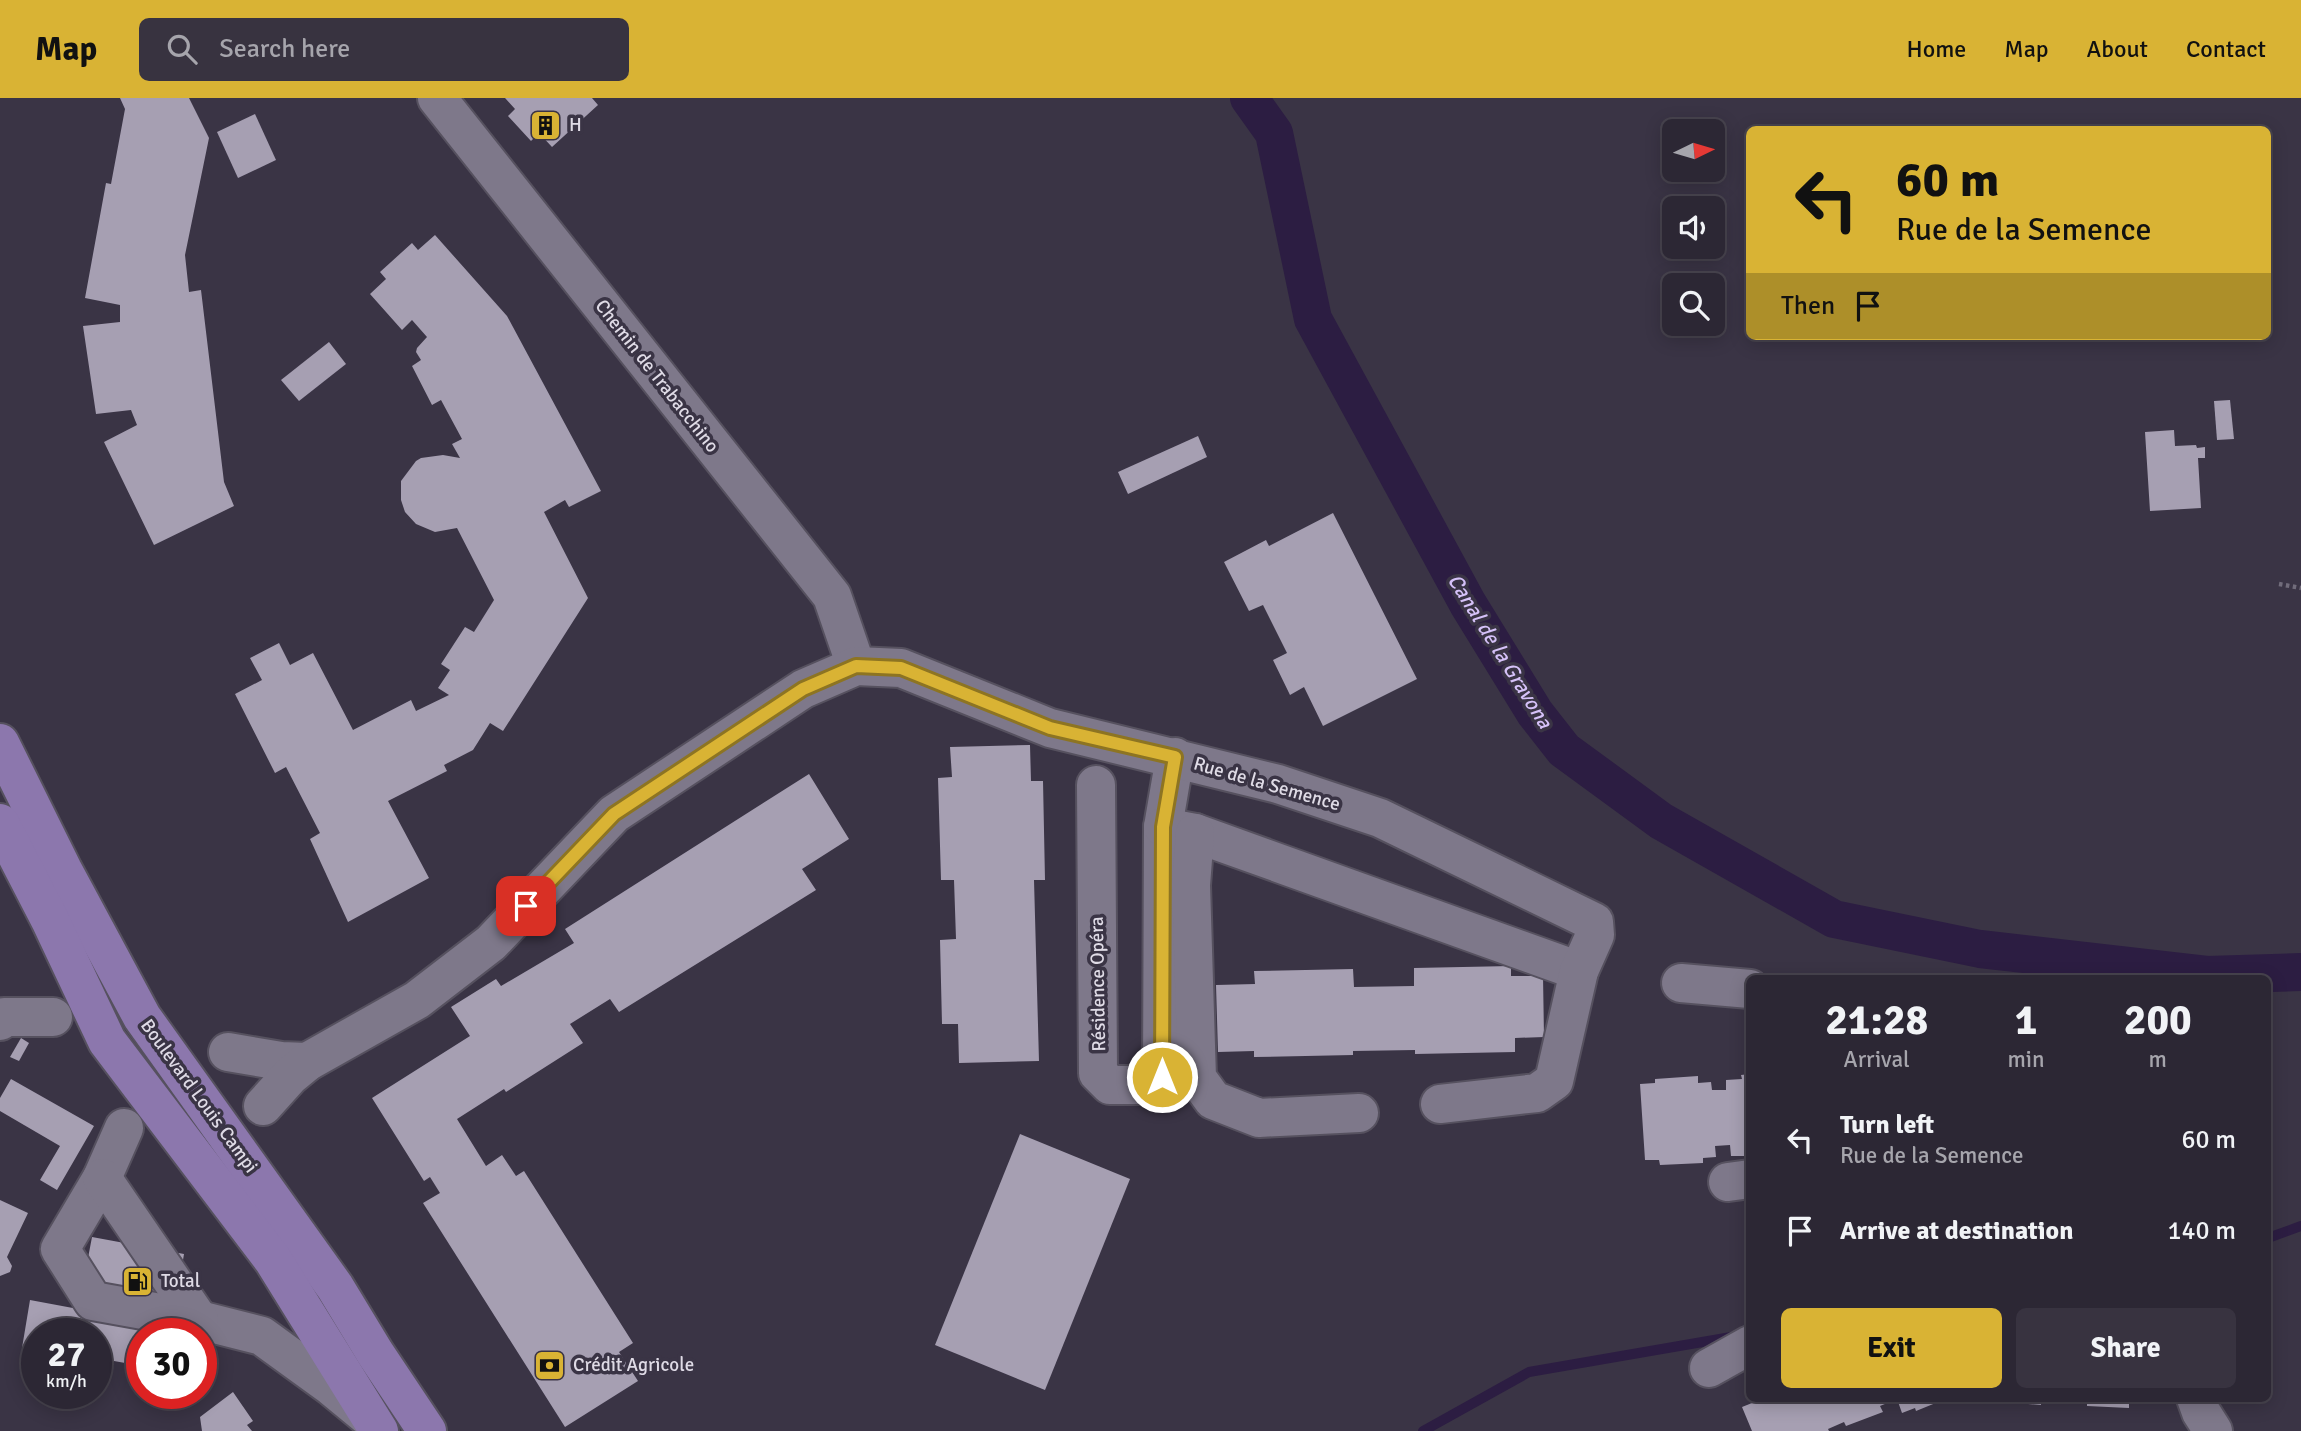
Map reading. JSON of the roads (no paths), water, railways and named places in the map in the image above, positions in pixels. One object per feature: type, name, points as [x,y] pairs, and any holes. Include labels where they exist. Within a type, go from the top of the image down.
[{"type":"main road","name":"Boulevard Louis Campi","points":[[0,743],[63,870],[142,1017],[335,1287],[427,1431]]},
{"type":"main road","name":"Boulevard Louis Campi","points":[[0,823],[50,920],[107,1041],[272,1260],[374,1425]]},
{"type":"street","name":"Chemin de Trabacchino","points":[[436,98],[832,596],[856,666]]},
{"type":"street","name":"Rue de la Semence","points":[[263,1107],[290,1076],[307,1062],[417,1000],[491,943],[614,814],[803,689],[856,666],[901,668],[1050,728],[1278,784],[1380,818],[1594,922],[1595,935],[1579,971]]},
{"type":"street","name":"Résidence Opéra","points":[[1096,785],[1098,1073],[1110,1085],[1141,1085],[1162,1077],[1179,830],[1175,757]]},
{"type":"street","name":"Résidence Opéra","points":[[1179,830],[1191,885],[1197,1078],[1213,1100],[1259,1118],[1359,1113]]},
{"type":"street","points":[[1179,830],[1579,971],[1554,1081],[1537,1094],[1440,1104]]},
{"type":"street","points":[[1681,983],[1746,989]]},
{"type":"street","points":[[0,1021],[4,1017],[53,1017]]},
{"type":"street","points":[[228,1052],[281,1061],[307,1062]]},
{"type":"street","points":[[124,1128],[102,1178],[61,1249],[93,1301],[188,1318]]},
{"type":"street","points":[[102,1178],[198,1318]]},
{"type":"street","points":[[217,1325],[262,1336],[332,1387],[374,1425]]},
{"type":"street","points":[[1709,1368],[1746,1347]]},
{"type":"street","points":[[2197,1402],[2213,1431]]},
{"type":"waterway","name":"Canal de la Gravona","points":[[1249,98],[1274,133],[1313,319],[1468,604],[1535,713],[1564,750],[1661,821],[1834,919],[1980,949],[2207,975],[2301,972]]},
{"type":"waterway","points":[[2271,1237],[2301,1226]]},
{"type":"waterway","points":[[1423,1431],[1529,1372],[1737,1336]]},
{"type":"place","name":"H","points":[[546,125]]},
{"type":"place","name":"Total","points":[[138,1281]]},
{"type":"place","name":"Crédit Agricole","points":[[550,1365]]}]
